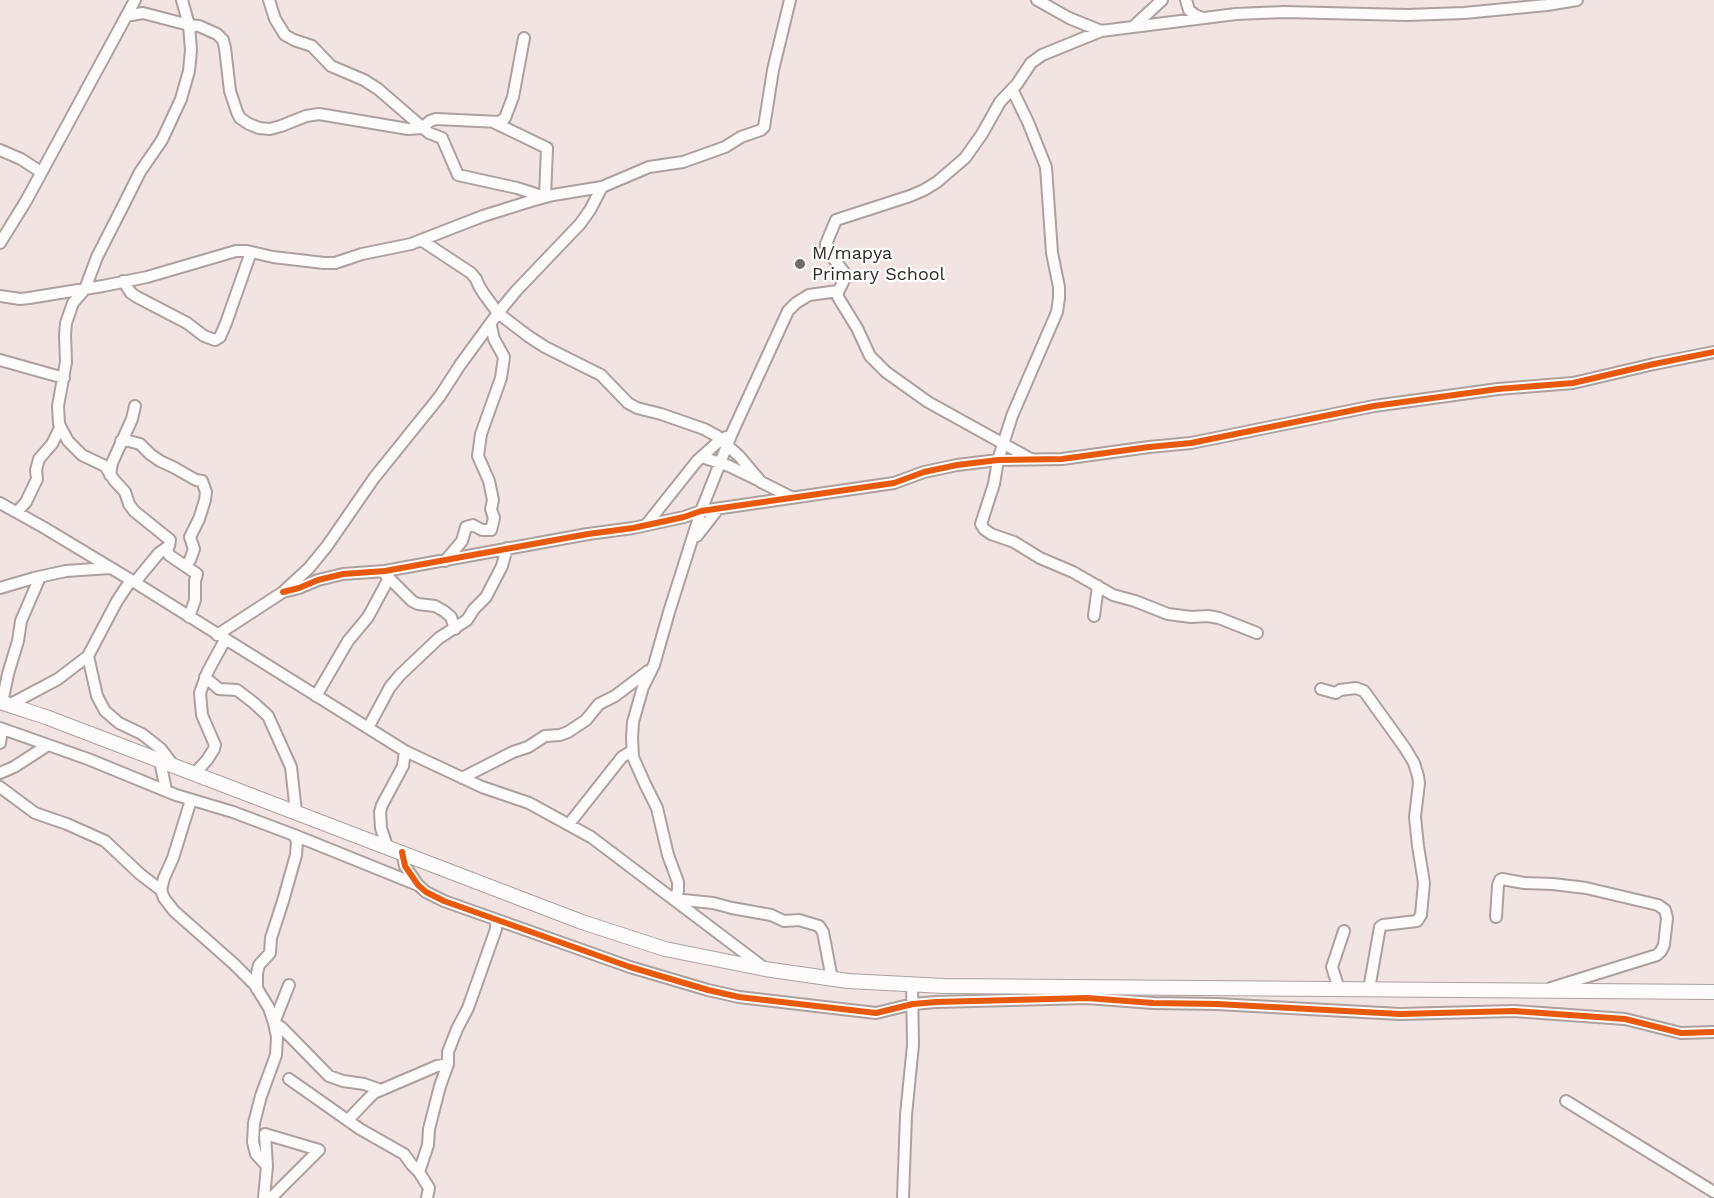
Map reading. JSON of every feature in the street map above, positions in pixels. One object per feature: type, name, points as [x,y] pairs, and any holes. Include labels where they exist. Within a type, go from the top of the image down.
[{"type":"main road","points":[[4,704],[46,717],[582,922],[665,950],[765,969],[848,981],[912,985],[1714,992]]},
{"type":"street","points":[[0,243],[135,0]]},
{"type":"street","points":[[4,704],[58,679],[88,656],[117,601],[170,543],[167,537],[134,511],[125,492],[105,466],[76,451],[60,428],[58,406],[66,363],[66,323],[73,303],[85,289],[97,257],[140,172],[162,140],[181,99],[189,71],[191,50],[189,25],[182,0]]},
{"type":"street","points":[[269,0],[275,19],[285,34],[294,40],[312,46],[331,66],[364,80],[378,89],[400,106],[422,128],[442,138],[458,175],[517,188],[545,197]]},
{"type":"street","points":[[0,296],[20,299],[85,289],[147,277],[236,251],[324,263],[335,262],[411,244],[483,216],[545,197],[602,187],[649,167],[683,162],[725,147],[741,136],[762,130],[765,125],[770,84],[790,0]]},
{"type":"street","points":[[1037,0],[1069,18],[1101,31]]},
{"type":"street","points":[[1133,26],[1162,0]]},
{"type":"street","points":[[1186,0],[1189,10],[1204,18]]},
{"type":"street","points":[[1031,459],[928,402],[886,372],[867,352],[857,328],[838,297],[845,273],[827,252],[825,246],[836,220],[910,196],[937,182],[965,158],[1000,102],[1036,59],[1101,31],[1236,14],[1464,13],[1577,0]]},
{"type":"street","points":[[126,16],[143,13],[199,26],[217,34],[223,40],[232,102],[240,118],[259,128],[270,129],[306,116],[319,114],[397,128],[422,128],[436,119],[502,121],[511,103],[524,38]]},
{"type":"street","points":[[1012,89],[1046,167],[1052,253],[1059,298],[1057,312],[1017,405],[998,460],[994,484],[981,522],[984,529],[1073,572],[1113,595],[1135,601],[1160,612],[1219,618],[1257,633]]},
{"type":"street","points":[[493,122],[547,148],[545,197]]},
{"type":"street","points":[[0,150],[21,159],[41,172]]},
{"type":"street","points":[[194,774],[207,760],[215,745],[202,715],[200,700],[201,685],[221,637],[283,592],[309,568],[368,487],[440,396],[498,314],[536,269],[579,224],[590,210],[602,187]]},
{"type":"street","points":[[421,240],[471,273],[498,314],[528,336],[601,375],[628,403],[637,408],[704,429],[724,443],[761,482]]},
{"type":"street","points":[[123,281],[131,293],[187,323],[204,336],[215,340],[220,337],[226,323],[251,252]]},
{"type":"street","points":[[646,525],[687,473],[702,457],[724,443],[732,433],[792,306],[815,293],[838,291]]},
{"type":"street","points":[[445,561],[462,541],[466,527],[472,525],[482,530],[491,530],[494,518],[489,481],[478,456],[481,434],[501,378],[504,357],[490,326]]},
{"type":"street","points":[[283,592],[343,574],[386,575],[507,548],[646,525],[701,511],[894,483],[936,468],[998,460],[1062,459],[1191,443],[1374,406],[1498,389],[1574,382],[1714,352]]},
{"type":"street","points":[[0,360],[64,378]]},
{"type":"street","points":[[110,475],[112,462],[132,419],[135,406]]},
{"type":"street","points":[[17,512],[26,502],[37,479],[36,470],[39,459],[52,444],[60,428]]},
{"type":"street","points":[[122,441],[140,444],[159,461],[202,481],[206,492],[205,500],[190,537],[194,549],[186,566]]},
{"type":"street","points":[[674,899],[679,885],[668,855],[658,811],[639,773],[632,751],[633,722],[643,687],[654,665],[701,511],[720,463],[724,443]]},
{"type":"street","points":[[702,457],[720,463],[792,498]]},
{"type":"street","points":[[0,504],[133,581],[405,751],[482,787],[529,803],[591,837],[765,969]]},
{"type":"street","points":[[691,544],[718,509]]},
{"type":"street","points":[[167,548],[170,555],[195,571],[197,575],[195,600],[189,617]]},
{"type":"street","points":[[368,728],[386,694],[400,675],[440,638],[467,620],[486,597],[502,566],[507,548]]},
{"type":"street","points":[[0,588],[82,569],[110,568]]},
{"type":"street","points":[[386,575],[412,601],[435,606],[444,611],[451,617],[455,629]]},
{"type":"street","points":[[316,696],[348,641],[368,617],[386,575]]},
{"type":"street","points":[[4,704],[8,675],[21,621],[40,577]]},
{"type":"street","points":[[1094,616],[1098,586]]},
{"type":"street","points":[[88,656],[97,696],[105,711],[119,723],[142,734],[161,749],[166,763],[166,790]]},
{"type":"street","points":[[462,778],[513,752],[528,747],[545,736],[568,732],[586,720],[599,704],[641,678],[654,665]]},
{"type":"street","points":[[205,677],[219,689],[237,690],[268,716],[291,767],[296,812]]},
{"type":"street","points":[[1321,689],[1336,693],[1340,690],[1358,688],[1366,692],[1410,757],[1419,780],[1415,817],[1424,883],[1421,915],[1418,921],[1386,924],[1380,927],[1369,989]]},
{"type":"street","points":[[0,743],[1,729],[191,800],[294,834],[418,885]]},
{"type":"street","points":[[0,773],[14,767],[48,745]]},
{"type":"street","points":[[387,846],[381,828],[380,812],[403,766],[405,751]]},
{"type":"street","points":[[569,824],[618,761],[632,751]]},
{"type":"street","points":[[0,787],[34,813],[67,824],[105,841],[161,890],[174,911],[246,975],[257,989],[269,1008],[278,1037],[276,1055],[254,1123],[256,1154],[267,1166]]},
{"type":"street","points":[[161,890],[191,800]]},
{"type":"street","points":[[257,989],[257,973],[260,965],[270,953],[271,938],[296,855],[294,834]]},
{"type":"street","points":[[402,852],[405,866],[418,885],[444,901],[630,967],[739,997],[876,1013],[913,1004],[936,1002],[1087,998],[1400,1014],[1514,1011],[1625,1019],[1681,1033],[1714,1032]]},
{"type":"street","points":[[1496,917],[1498,885],[1501,879],[1586,888],[1658,905],[1665,910],[1667,918],[1664,945],[1657,955],[1546,990]]},
{"type":"street","points":[[674,899],[713,903],[771,915],[784,921],[800,920],[819,926],[822,930],[832,979]]},
{"type":"street","points":[[419,1172],[428,1145],[429,1129],[440,1086],[448,1064],[448,1052],[468,1008],[496,929],[496,920]]},
{"type":"street","points":[[1339,989],[1332,967],[1344,931]]},
{"type":"street","points":[[274,1023],[289,985]]},
{"type":"street","points":[[903,1198],[906,1115],[913,1045],[912,985]]},
{"type":"street","points":[[274,1023],[281,1027],[329,1076],[381,1090]]},
{"type":"street","points":[[348,1120],[374,1093],[437,1066],[448,1064]]},
{"type":"street","points":[[289,1079],[381,1142],[404,1154],[429,1188],[427,1198]]},
{"type":"street","points":[[1566,1101],[1714,1192]]},
{"type":"street","points":[[264,1198],[267,1166],[265,1134],[319,1150],[271,1198]]},
{"type":"cycle path","points":[[283,592],[343,574],[385,571],[633,528],[701,511],[894,483],[924,472],[957,465],[998,460],[1062,459],[1191,443],[1374,406],[1498,389],[1573,383],[1714,352]]},
{"type":"cycle path","points":[[402,852],[405,866],[418,885],[444,901],[630,967],[739,997],[876,1013],[913,1004],[936,1002],[1087,998],[1400,1014],[1514,1011],[1625,1019],[1681,1033],[1714,1032]]},
{"type":"place","name":"M/mapya Primary School","points":[[800,264]]}]
